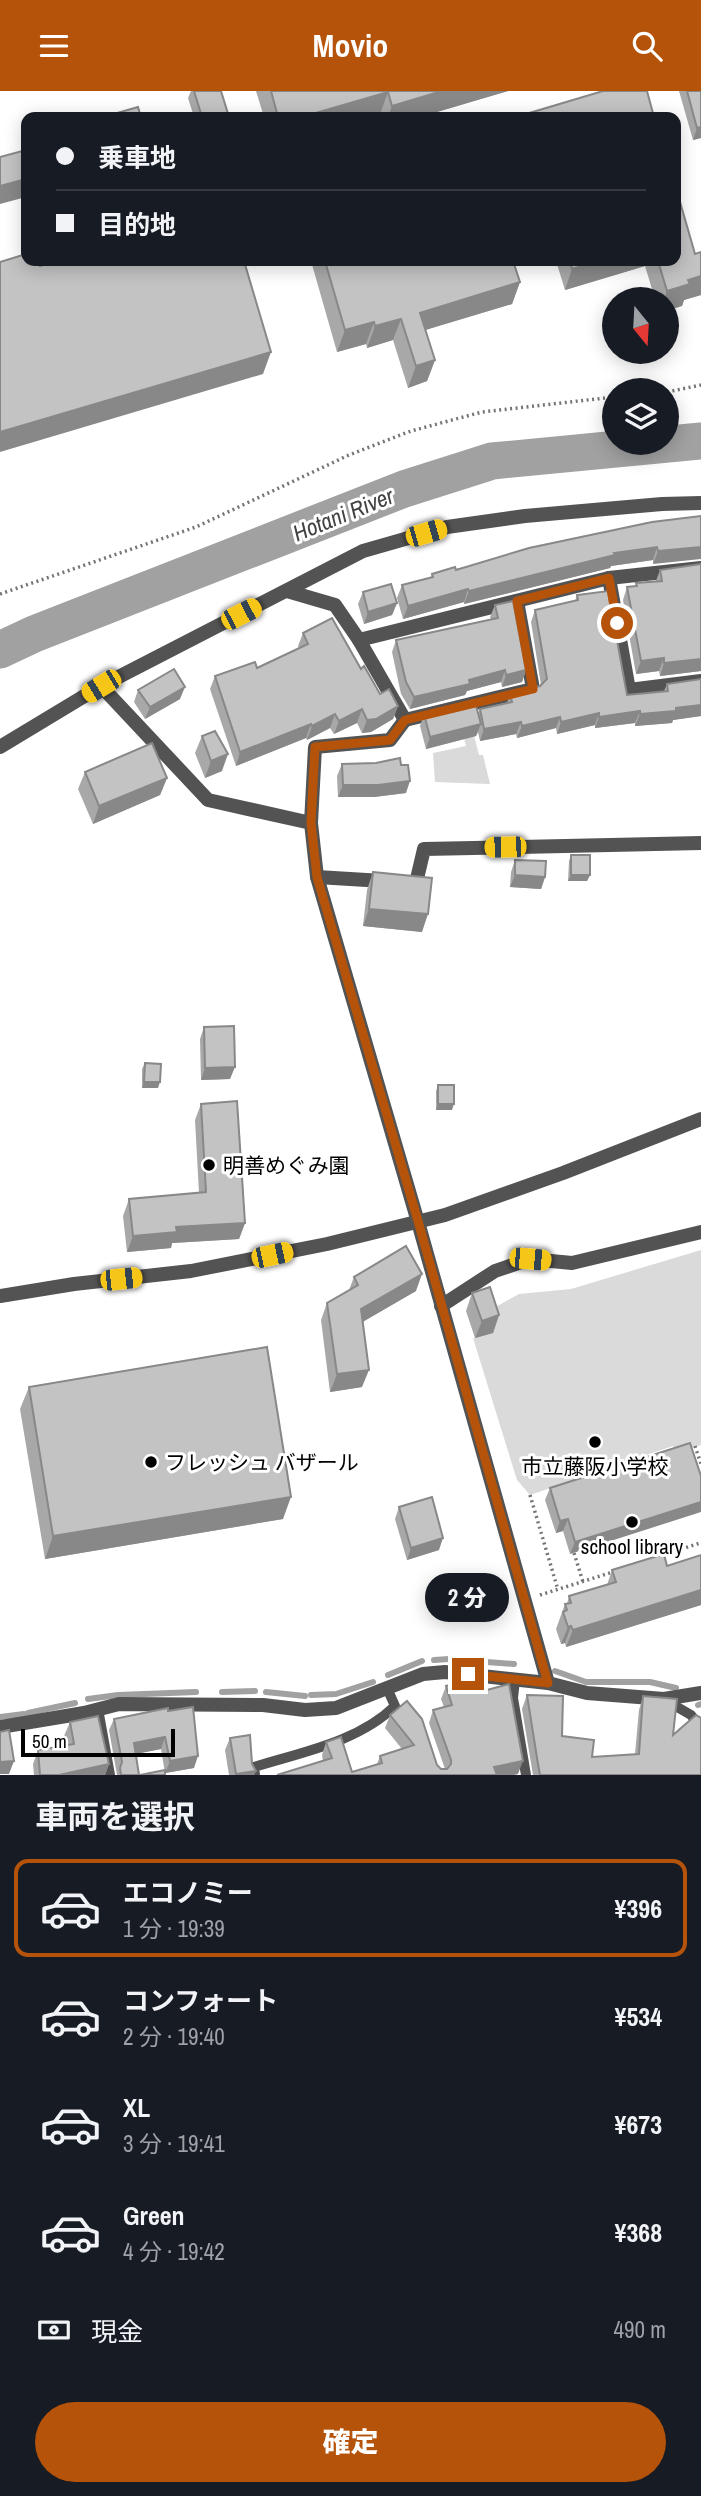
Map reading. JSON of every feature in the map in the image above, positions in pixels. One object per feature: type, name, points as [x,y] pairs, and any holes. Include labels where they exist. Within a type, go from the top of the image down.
[{"type":"street","points":[[0,747],[101,686],[363,551],[447,527],[525,516],[701,502]]},
{"type":"street","points":[[359,640],[609,578],[701,568]]},
{"type":"street","points":[[609,578],[629,690],[701,681]]},
{"type":"street","points":[[287,591],[335,605],[359,640],[405,720]]},
{"type":"street","points":[[517,601],[533,689],[405,720],[390,740],[315,747],[311,823],[317,877],[418,1221],[548,1683]]},
{"type":"street","points":[[101,686],[208,800],[311,823]]},
{"type":"street","points":[[317,877],[416,883],[424,849],[701,843]]},
{"type":"street","points":[[0,1296],[74,1284],[191,1271],[327,1244],[445,1215],[563,1173],[701,1119]]},
{"type":"street","points":[[441,1306],[495,1271],[530,1259],[572,1263],[701,1232]]},
{"type":"street","points":[[0,1727],[119,1704],[263,1705],[305,1710],[336,1708],[388,1692],[424,1674],[445,1672],[548,1683],[587,1693],[664,1699],[701,1693]]},
{"type":"lane","points":[[516,1679],[513,1698],[526,1775]]},
{"type":"lane","points":[[388,1692],[406,1704]]},
{"type":"lane","points":[[255,1775],[254,1767],[315,1748],[366,1729],[381,1720],[395,1706],[388,1692]]},
{"type":"lane","points":[[664,1699],[691,1715],[701,1728]]},
{"type":"lane","points":[[98,1709],[110,1775]]},
{"type":"path","points":[[679,390],[701,385]]},
{"type":"path","points":[[0,594],[196,527],[349,455],[411,431],[482,412],[602,398]]},
{"type":"path","points":[[695,1446],[701,1464]]},
{"type":"path","points":[[530,1495],[558,1590]]},
{"type":"path","points":[[652,1559],[700,1543]]},
{"type":"path","points":[[574,1553],[583,1582]]},
{"type":"path","points":[[663,1555],[666,1563]]},
{"type":"path","points":[[525,1600],[618,1570]]},
{"type":"shaded area","points":[[470,720],[490,784],[435,782],[433,753],[466,746],[460,723]]},
{"type":"shaded area","points":[[701,1250],[701,1445],[676,1453],[673,1446],[530,1495],[517,1480],[473,1338],[476,1338],[486,1312],[519,1294],[571,1289]]},
{"type":"building","points":[[194,91],[221,91],[227,112],[200,112]]},
{"type":"building","points":[[271,91],[442,91],[392,106],[388,92],[319,112],[277,112]]},
{"type":"building","points":[[603,91],[647,91],[653,112],[533,112]]},
{"type":"building","points":[[687,91],[701,91],[701,127],[697,128]]},
{"type":"building","points":[[138,107],[140,112],[120,112]]},
{"type":"building","points":[[21,151],[21,180],[0,186],[0,157]]},
{"type":"building","points":[[681,205],[695,254],[701,252],[701,276],[688,280],[690,284],[666,287],[660,266],[681,266]]},
{"type":"building","points":[[21,256],[21,266],[245,266],[271,352],[0,432],[0,262]]},
{"type":"building","points":[[326,266],[515,266],[520,282],[420,313],[435,360],[416,366],[401,319],[375,326],[374,322],[345,330]]},
{"type":"building","points":[[701,516],[701,547],[658,551],[657,547],[614,553],[615,555],[469,591],[468,589],[408,606],[402,585],[433,577],[432,574],[455,567],[456,570],[529,548],[652,522]]},
{"type":"building","points":[[701,564],[701,659],[664,663],[664,658],[641,661],[627,587],[637,586],[636,583],[662,581],[660,570]]},
{"type":"building","points":[[391,584],[397,603],[368,612],[363,592]]},
{"type":"building","points":[[608,591],[627,695],[668,691],[667,684],[701,679],[701,705],[676,708],[676,711],[640,714],[640,711],[599,717],[599,713],[561,722],[560,717],[522,726],[521,722],[484,729],[480,709],[512,702],[510,694],[540,686],[547,679],[535,610],[578,600],[577,595]]},
{"type":"building","points":[[513,601],[526,670],[506,675],[505,670],[469,680],[470,684],[414,697],[406,682],[396,640],[498,618],[495,605]]},
{"type":"building","points":[[332,618],[361,669],[364,666],[380,694],[389,689],[398,706],[376,719],[367,720],[362,709],[339,721],[335,714],[312,726],[311,724],[240,752],[215,676],[255,662],[257,668],[308,644],[303,633]]},
{"type":"building","points":[[174,669],[185,687],[150,707],[138,690]]},
{"type":"building","points":[[475,702],[481,724],[430,737],[424,714]]},
{"type":"building","points":[[215,731],[228,754],[211,761],[202,736]]},
{"type":"building","points":[[152,743],[167,778],[99,806],[85,772]]},
{"type":"building","points":[[400,758],[401,765],[408,765],[410,781],[343,785],[342,764],[376,763]]},
{"type":"building","points":[[571,855],[590,855],[590,875],[571,875]]},
{"type":"building","points":[[515,860],[546,861],[545,877],[515,875]]},
{"type":"building","points":[[373,872],[432,878],[428,914],[369,909]]},
{"type":"building","points":[[234,1026],[235,1067],[205,1068],[204,1027]]},
{"type":"building","points":[[145,1063],[161,1064],[160,1082],[144,1082]]},
{"type":"building","points":[[438,1085],[454,1085],[454,1104],[438,1104]]},
{"type":"building","points":[[237,1101],[245,1223],[176,1227],[177,1232],[133,1236],[129,1199],[206,1192],[201,1104]]},
{"type":"building","points":[[406,1246],[422,1274],[361,1309],[369,1370],[337,1374],[327,1303],[358,1285],[354,1277]]},
{"type":"building","points":[[490,1287],[499,1315],[482,1321],[472,1293]]},
{"type":"building","points":[[267,1347],[291,1497],[53,1536],[29,1387]]},
{"type":"building","points":[[690,1443],[701,1476],[701,1502],[575,1542],[568,1519],[560,1521],[550,1488]]},
{"type":"building","points":[[432,1497],[443,1538],[411,1548],[399,1507]]},
{"type":"building","points":[[664,1554],[667,1566],[701,1555],[701,1590],[573,1630],[571,1626],[568,1627],[563,1612],[567,1610],[565,1604],[571,1603],[569,1596],[616,1582],[612,1570]]},
{"type":"building","points":[[484,1676],[487,1690],[509,1684],[523,1761],[494,1767],[497,1775],[277,1775],[332,1758],[326,1742],[341,1737],[352,1772],[382,1763],[380,1756],[414,1745],[390,1715],[407,1701],[422,1719],[437,1765],[441,1769],[447,1769],[451,1760],[433,1710],[452,1705],[446,1686]]},
{"type":"building","points":[[527,1695],[563,1696],[562,1736],[594,1740],[592,1757],[639,1754],[643,1696],[677,1699],[673,1735],[696,1715],[701,1718],[701,1775],[540,1775]]},
{"type":"building","points":[[193,1707],[198,1756],[170,1761],[165,1737],[134,1743],[139,1775],[121,1775],[122,1762],[114,1719],[168,1708],[168,1711]]},
{"type":"building","points":[[98,1716],[109,1764],[59,1775],[40,1775],[38,1750],[74,1744],[70,1722]]},
{"type":"building","points":[[9,1730],[14,1761],[0,1762],[0,1732]]},
{"type":"building","points":[[250,1735],[252,1764],[256,1771],[236,1774],[230,1738]]},
{"type":"building","points":[[165,1770],[165,1775],[140,1775]]},
{"type":"waterway","name":"Hotani River","points":[[0,650],[34,634],[404,489],[492,461],[701,441]]},
{"type":"waterway","points":[[434,1660],[449,1659]]},
{"type":"waterway","points":[[460,1660],[514,1664]]},
{"type":"waterway","points":[[388,1675],[422,1661]]},
{"type":"waterway","points":[[555,1671],[586,1682],[650,1682],[676,1688]]},
{"type":"waterway","points":[[311,1695],[336,1694],[373,1682]]},
{"type":"waterway","points":[[222,1692],[255,1691]]},
{"type":"waterway","points":[[88,1699],[196,1692]]},
{"type":"waterway","points":[[266,1692],[305,1696]]},
{"type":"waterway","points":[[28,1713],[75,1703]]},
{"type":"waterway","points":[[0,1717],[24,1714]]},
{"type":"place","name":"明善めぐみ園","points":[[209,1165]]},
{"type":"place","name":"市立藤阪小学校","points":[[595,1442]]},
{"type":"place","name":"フレッシュ バザール","points":[[151,1462]]},
{"type":"place","name":"school library","points":[[632,1522]]},
{"type":"route","points":[[468,1674],[548,1683],[504,1521],[317,877],[311,823],[315,747],[390,740],[405,720],[533,689],[517,601],[609,578],[617,623]]}]
